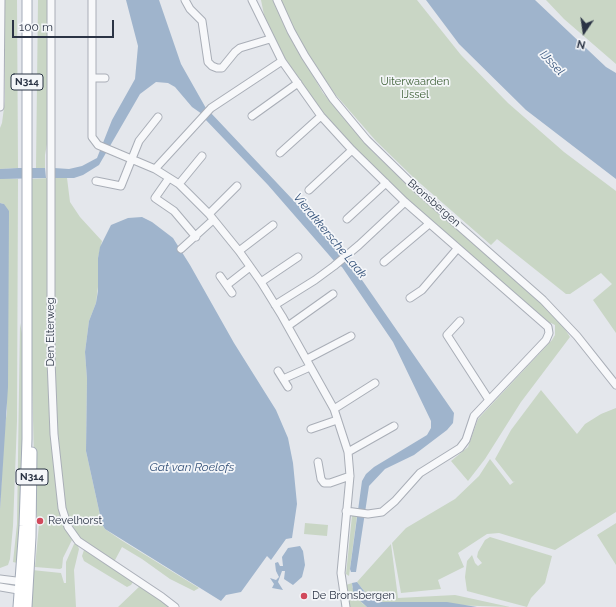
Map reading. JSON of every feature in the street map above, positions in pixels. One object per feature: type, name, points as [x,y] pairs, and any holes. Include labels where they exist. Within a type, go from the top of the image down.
[{"type":"main road","name":"N314","points":[[27,0],[27,371],[24,586],[27,607]]},
{"type":"main road","name":"N314","points":[[18,607],[24,586]]},
{"type":"street","points":[[0,107],[1,0]]},
{"type":"street","name":"Den Elterweg","points":[[51,0],[51,360],[54,434],[62,508],[68,527],[78,541],[162,597],[174,607]]},
{"type":"street","points":[[92,0],[92,137],[98,145],[114,150],[155,169],[179,184],[211,217],[261,282],[288,326],[334,409],[348,452],[350,476],[341,581],[346,607]]},
{"type":"street","points":[[185,0],[190,9],[202,21],[208,62],[212,66],[222,68],[240,48],[270,39]]},
{"type":"street","name":"Bronsbergen","points":[[252,0],[282,61],[321,116],[352,150],[405,202],[548,327],[549,332],[546,340],[474,416],[466,440],[460,448],[420,473],[395,501],[382,512],[368,514],[346,511]]},
{"type":"street","name":"Bronsbergen","points":[[277,0],[291,31],[305,56],[333,99],[367,140],[417,189],[543,300],[577,336],[616,385]]},
{"type":"street","points":[[155,169],[211,108],[282,61]]},
{"type":"street","points":[[93,78],[105,78]]},
{"type":"street","points":[[252,116],[298,83]]},
{"type":"street","points":[[280,152],[321,116]]},
{"type":"street","points":[[96,181],[121,186],[143,135],[158,117]]},
{"type":"street","points":[[308,190],[352,150]]},
{"type":"street","points":[[179,184],[202,156]]},
{"type":"street","points":[[169,178],[155,198],[174,211],[196,236]]},
{"type":"street","points":[[347,219],[386,183]]},
{"type":"street","points":[[181,249],[196,236],[237,186]]},
{"type":"street","name":"Bronsbergen","points":[[275,305],[315,280],[334,266],[405,202]]},
{"type":"street","name":"Bronsbergen","points":[[384,262],[429,224]]},
{"type":"street","points":[[239,252],[273,225]]},
{"type":"street","points":[[410,298],[422,290],[458,249]]},
{"type":"street","points":[[261,282],[298,257]]},
{"type":"street","points":[[227,285],[250,267]]},
{"type":"street","points":[[220,276],[232,293]]},
{"type":"street","points":[[288,326],[333,294]]},
{"type":"street","points":[[460,321],[447,335],[489,400]]},
{"type":"street","points":[[283,379],[351,336]]},
{"type":"street","points":[[278,371],[288,387]]},
{"type":"street","points":[[334,409],[375,383]]},
{"type":"street","points":[[311,429],[337,420]]},
{"type":"street","points":[[348,452],[394,426]]},
{"type":"street","points":[[318,462],[321,479],[324,483],[330,483],[350,476]]},
{"type":"street","points":[[0,579],[24,586]]},
{"type":"street","points":[[0,587],[24,586]]},
{"type":"green space","points":[[5,0],[17,0],[18,168],[0,169],[0,128],[5,100]]},
{"type":"green space","points":[[38,0],[48,0],[47,144],[45,168],[36,168]]},
{"type":"green space","points":[[261,0],[273,0],[290,36],[323,93],[364,142],[377,156],[527,288],[563,326],[570,337],[521,402],[485,459],[468,481],[451,461],[468,447],[478,419],[552,340],[555,335],[555,325],[551,323],[547,324],[413,207],[336,128],[322,111],[286,60],[265,20]]},
{"type":"green space","name":"Uiterwaarden IJssel","points":[[281,0],[417,0],[461,55],[508,103],[564,152],[616,191],[616,333],[593,300],[612,284],[601,273],[570,294],[566,294],[497,239],[491,245],[414,178],[376,141],[335,94],[314,64],[294,30]]},
{"type":"green space","points":[[546,0],[616,0],[616,64],[564,19]]},
{"type":"green space","points":[[49,178],[48,346],[67,531],[72,540],[63,558],[62,568],[60,569],[35,567],[39,524],[41,521],[37,517],[35,501],[32,379],[32,179]]},
{"type":"green space","points":[[54,178],[67,178],[70,202],[80,217],[102,241],[98,258],[99,279],[96,303],[89,321],[85,352],[87,379],[86,451],[102,524],[105,529],[121,540],[199,588],[194,591],[170,579],[122,547],[114,562],[82,541],[66,516],[55,402]]},
{"type":"green space","points":[[0,179],[18,179],[17,421],[13,526],[10,559],[8,565],[0,568],[0,510],[4,431],[7,412],[4,204],[0,203]]},
{"type":"green space","points":[[20,323],[23,339],[23,395],[21,504],[17,563],[13,562],[17,524]]},
{"type":"green space","points":[[541,390],[577,434],[585,424],[601,414],[616,408],[616,512],[555,550],[499,533],[487,534],[458,553],[464,567],[438,580],[441,589],[401,593],[392,543],[406,528],[455,499],[479,476],[490,459],[510,485],[515,481],[513,482],[495,459],[511,430]]},
{"type":"green space","points":[[352,516],[357,516],[349,576],[346,574]]},
{"type":"green space","points":[[305,523],[328,525],[327,536],[304,534]]},
{"type":"green space","points":[[616,523],[616,565],[597,535]]},
{"type":"green space","points":[[490,537],[552,556],[545,583],[531,598],[527,607],[467,591],[465,577],[467,561],[472,555],[478,566],[482,563],[477,557],[478,552],[485,540]]},
{"type":"green space","points":[[74,544],[77,544],[79,549],[74,570],[76,607],[29,607],[32,570],[61,573],[64,583],[66,583],[66,562]]},
{"type":"green space","points":[[391,544],[398,598],[455,595],[510,607],[389,603],[374,600],[368,596],[357,582]]},
{"type":"green space","points":[[84,550],[133,582],[131,585],[127,587],[84,561],[82,556]]},
{"type":"green space","points":[[352,583],[352,587],[362,603],[367,607],[350,607],[346,585]]},
{"type":"green space","points":[[140,586],[157,598],[170,607],[118,607]]},
{"type":"water","points":[[126,0],[159,0],[181,64],[207,110],[202,114],[192,107],[175,87],[168,83],[156,82],[140,94],[99,165],[83,175],[74,178],[54,178],[54,168],[69,169],[82,166],[97,158],[112,120],[135,79],[138,46]]},
{"type":"water","name":"IJssel","points":[[426,0],[535,0],[606,67],[616,73],[616,179],[526,110],[459,44]]},
{"type":"water","points":[[210,112],[344,254],[454,413],[453,423],[447,430],[414,455],[385,469],[369,486],[356,572],[351,572],[350,569],[362,481],[366,474],[374,467],[427,435],[431,428],[431,421],[393,342],[342,267],[335,262],[268,185],[204,118]]},
{"type":"water","points":[[45,168],[46,178],[0,179],[0,169]]},
{"type":"water","points":[[0,203],[4,204],[9,211],[8,387],[0,510]]},
{"type":"water","name":"Gat van Roelofs","points":[[142,217],[152,222],[173,238],[234,343],[276,410],[288,438],[293,463],[297,504],[292,538],[286,539],[271,560],[267,556],[241,592],[226,595],[221,601],[105,529],[102,524],[86,451],[87,379],[85,352],[89,321],[96,303],[98,291],[98,258],[100,247],[111,225],[128,218]]},
{"type":"water","points":[[300,546],[303,551],[305,565],[302,577],[293,585],[284,579],[285,571],[282,571],[278,582],[283,590],[272,588],[274,584],[270,578],[276,580],[279,577],[276,571],[275,563],[278,562],[280,566],[283,566],[282,557],[288,548]]},
{"type":"water","points":[[357,582],[368,596],[381,602],[447,602],[477,607],[367,607],[356,597],[353,591],[352,583]]},
{"type":"place","name":"Revelhorst","points":[[40,521]]},
{"type":"place","name":"De Bronsbergen","points":[[304,596]]},
{"type":"water label","name":"Vierakkersche Laak","points":[[330,236]]}]
